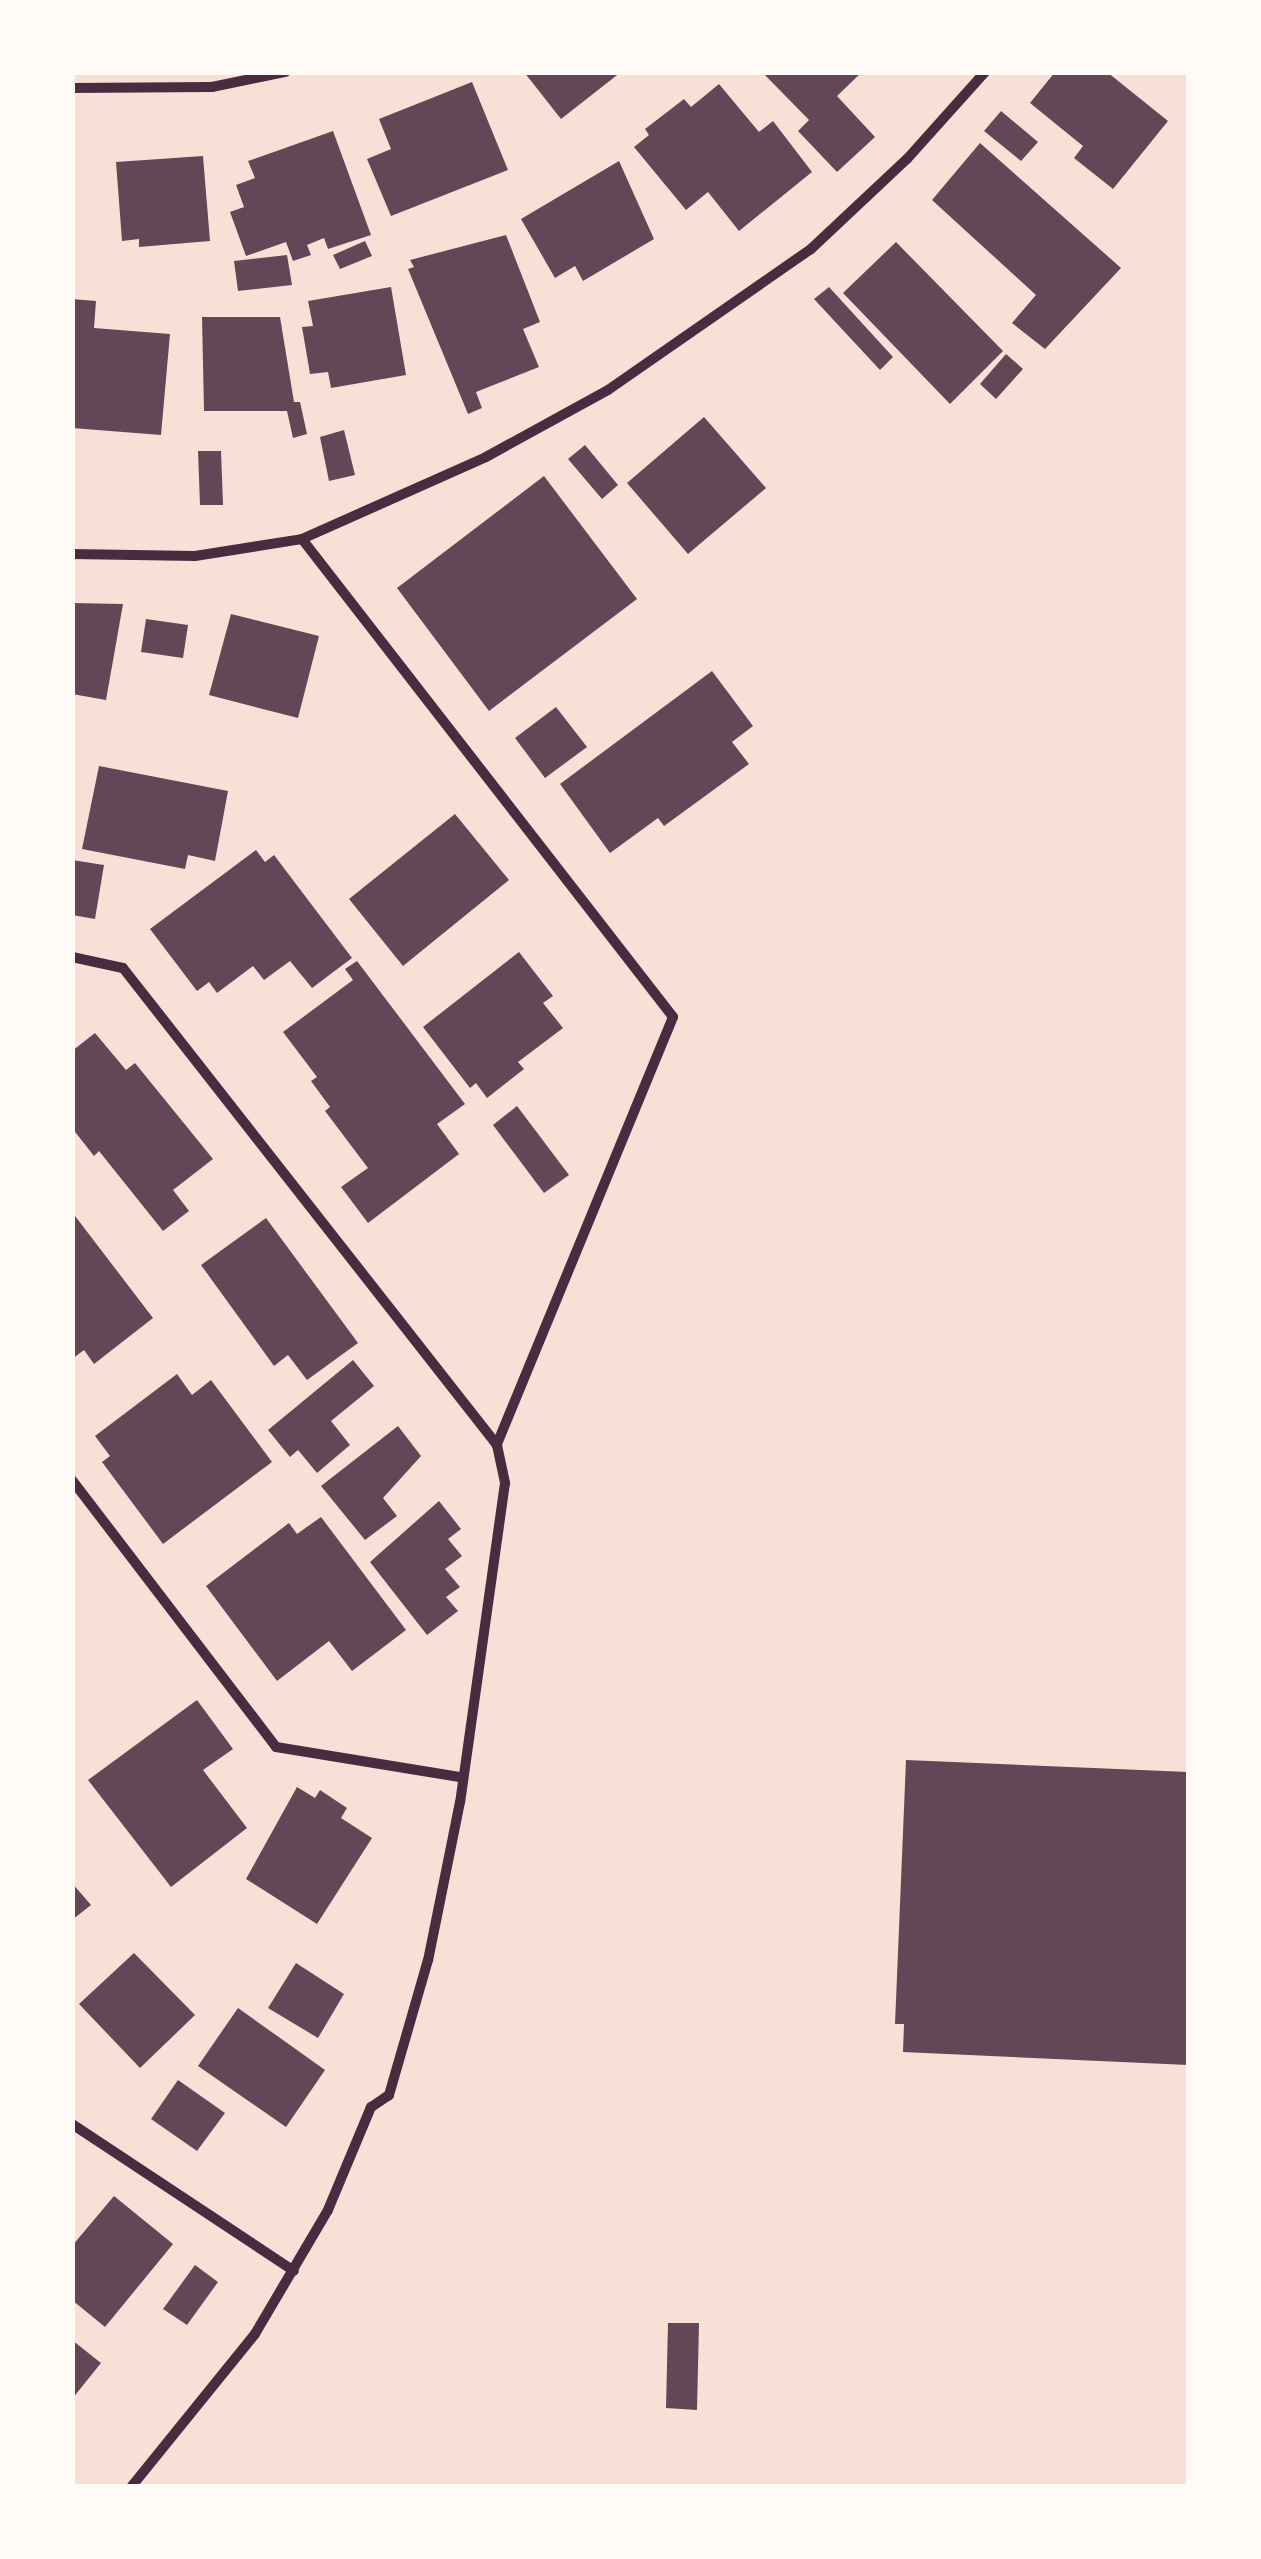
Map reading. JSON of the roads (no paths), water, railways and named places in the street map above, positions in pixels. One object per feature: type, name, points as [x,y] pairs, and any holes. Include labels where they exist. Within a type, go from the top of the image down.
[{"type":"street","points":[[72,88],[212,87],[285,72]]},
{"type":"street","points":[[72,554],[195,556],[302,539],[486,457],[681,343],[811,249],[907,159],[985,72]]},
{"type":"street","points":[[302,539],[673,1017],[497,1445]]},
{"type":"street","points":[[72,957],[122,968],[497,1445],[504,1482],[428,1960],[389,2094],[371,2106],[328,2210],[255,2334],[132,2486]]},
{"type":"street","points":[[72,1480],[276,1747],[460,1777]]},
{"type":"street","points":[[72,2124],[294,2271]]}]
